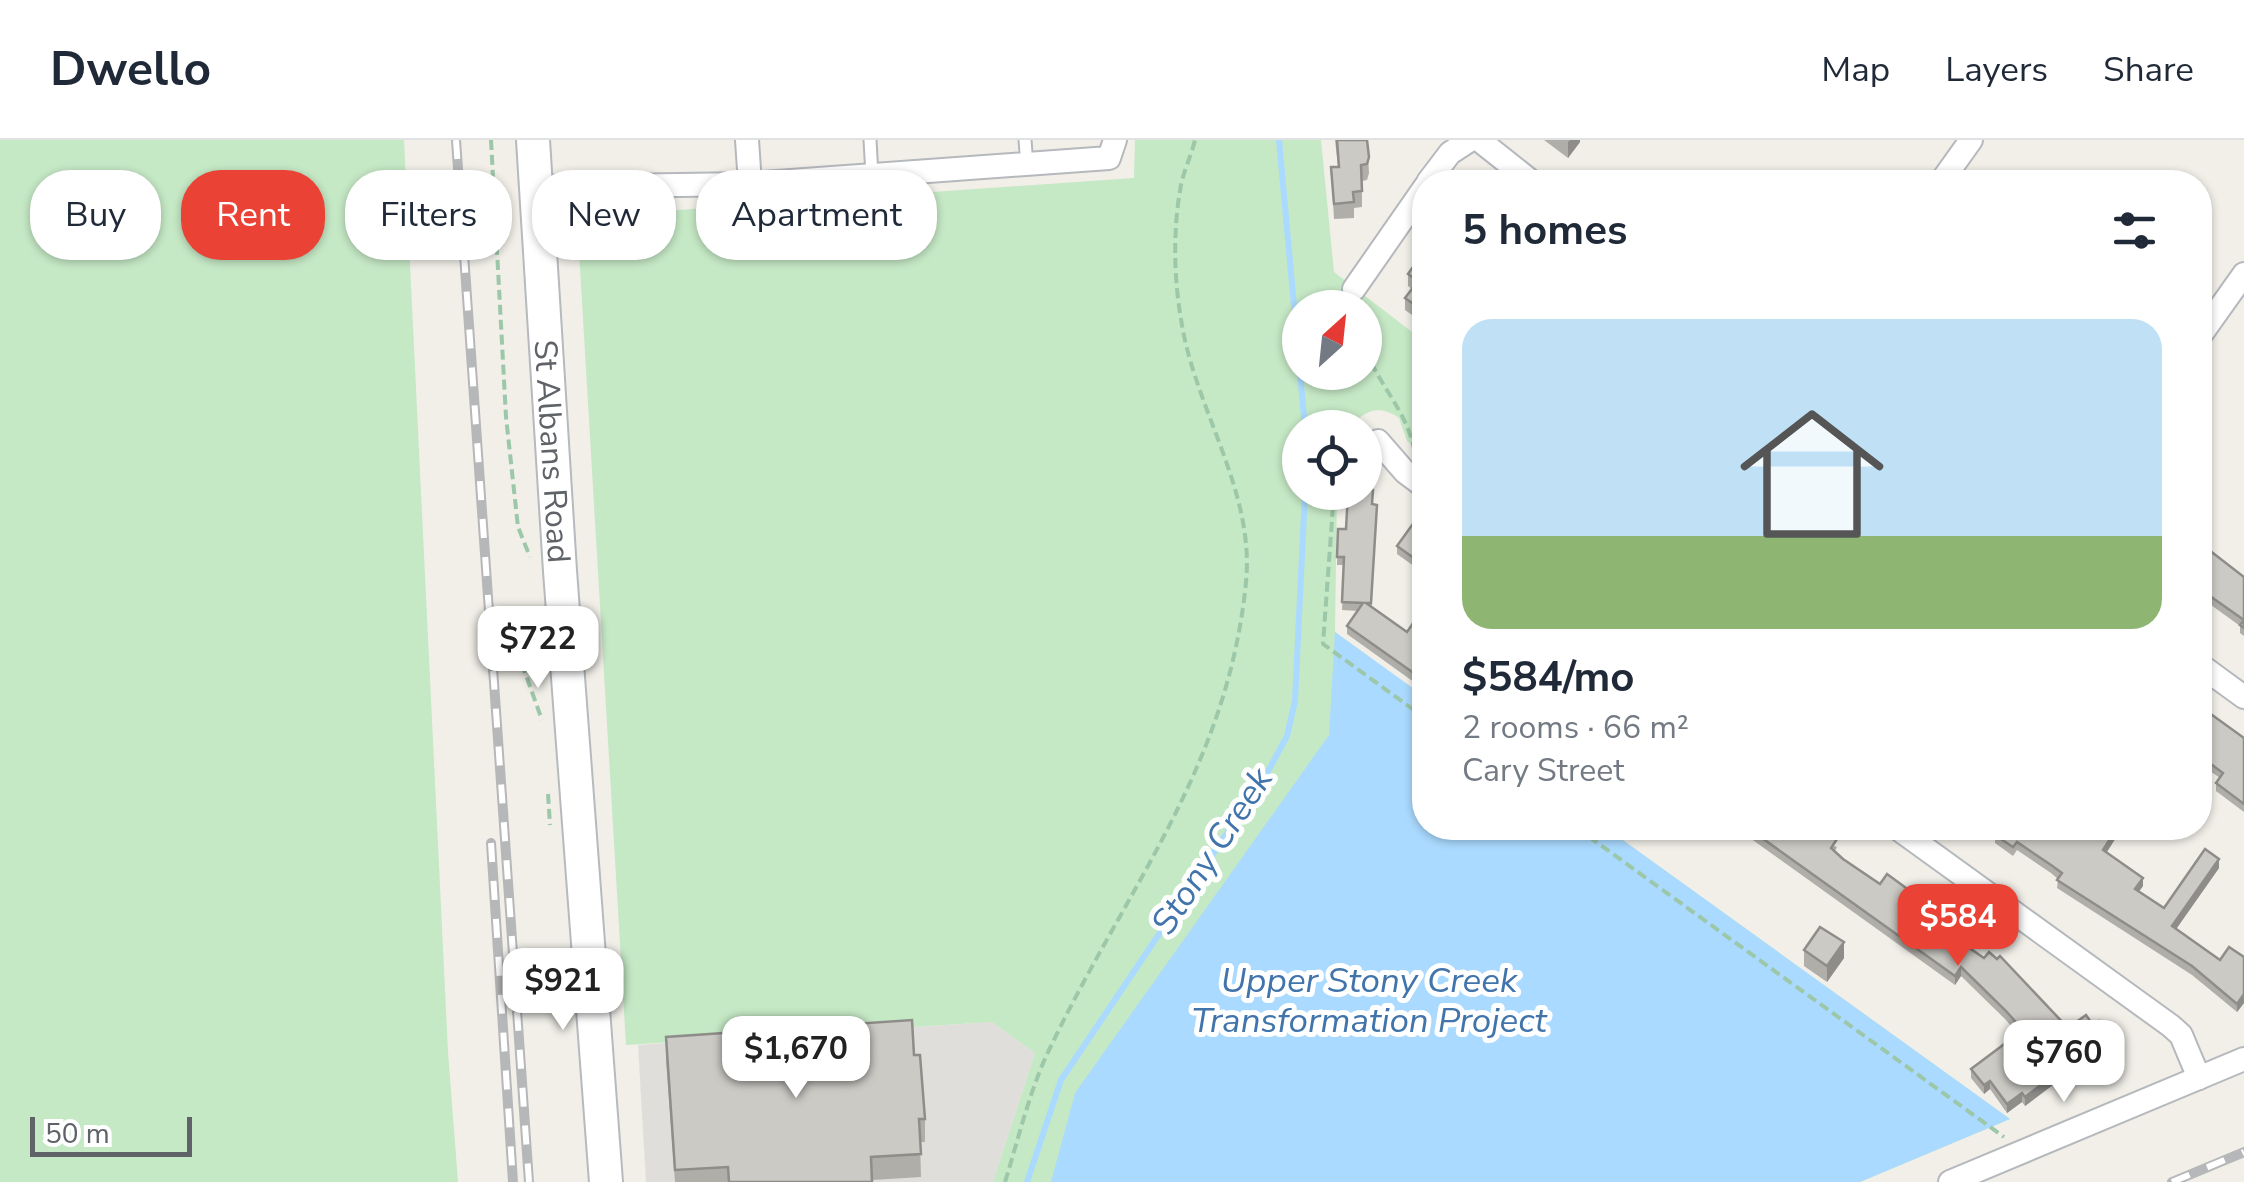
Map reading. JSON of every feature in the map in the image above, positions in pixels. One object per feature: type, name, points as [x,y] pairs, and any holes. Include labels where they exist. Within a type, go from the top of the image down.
[{"type":"main road","name":"St Albans Road","points":[[533,140],[535,170]]},
{"type":"main road","name":"St Albans Road","points":[[541,260],[606,1182]]},
{"type":"street","points":[[747,140],[749,170]]},
{"type":"street","points":[[937,171],[1109,158],[1115,140]]},
{"type":"street","points":[[1437,170],[1450,152],[1470,140]]},
{"type":"street","points":[[1479,140],[1517,170]]},
{"type":"street","points":[[1950,170],[1972,140]]},
{"type":"street","points":[[1354,289],[1412,206]]},
{"type":"street","points":[[2212,319],[2244,274]]},
{"type":"street","points":[[1382,446],[1412,478]]},
{"type":"street","points":[[2212,673],[2244,696]]},
{"type":"street","points":[[1913,840],[2171,1026],[2181,1036],[2200,1078]]},
{"type":"street","points":[[1950,1182],[2244,1059]]},
{"type":"lane","points":[[870,140],[872,170]]},
{"type":"lane","points":[[1026,140],[1027,165]]},
{"type":"path","points":[[491,140],[510,454],[518,527],[536,572]]},
{"type":"path","points":[[1005,1182],[1049,1048],[1195,778],[1222,710],[1239,643],[1246,576],[1241,512],[1180,320],[1177,224],[1180,188],[1194,140]]},
{"type":"path","points":[[1382,383],[1406,417],[1412,441]]},
{"type":"path","points":[[1333,510],[1322,644],[1412,709]]},
{"type":"path","points":[[538,611],[523,667],[545,729]]},
{"type":"path","points":[[547,779],[550,829]]},
{"type":"path","points":[[1595,840],[2001,1132],[2016,1154]]},
{"type":"shaded area","points":[[992,1022],[1035,1053],[993,1182],[646,1182],[638,1045]]},
{"type":"green space","points":[[0,140],[404,140],[405,170],[345,170],[345,260],[410,260],[448,1052],[458,1182],[0,1182]]},
{"type":"green space","points":[[1135,140],[1321,140],[1334,272],[1357,290],[1282,290],[1282,390],[1382,390],[1382,309],[1412,332],[1412,445],[1399,418],[1386,411],[1282,410],[1282,510],[1337,510],[1335,632],[1412,688],[1412,840],[1623,840],[2010,1119],[1860,1182],[993,1182],[1035,1053],[992,1022],[626,1045],[580,260],[676,260],[676,210],[696,209],[696,260],[937,260],[937,192],[1134,178]]},
{"type":"water","name":"Upper Stony Creek Transformation Project","points":[[1335,632],[1412,688],[1412,840],[1623,840],[2010,1119],[1860,1182],[1051,1182],[1075,1093],[1329,735]]},
{"type":"building","points":[[1337,140],[1367,140],[1369,157],[1367,164],[1361,165],[1362,191],[1353,192],[1354,202],[1334,204],[1331,167],[1339,167]]},
{"type":"building","points":[[1347,510],[1377,510],[1371,603],[1366,603],[1407,632],[1412,625],[1412,672],[1347,626],[1363,603],[1342,602],[1344,557],[1337,557],[1338,529],[1346,529]]},
{"type":"building","points":[[1412,525],[1412,557],[1397,546]]},
{"type":"building","points":[[2212,552],[2244,577],[2244,620],[2212,597]]},
{"type":"building","points":[[2212,715],[2244,738],[2244,804],[2216,783],[2223,773],[2212,765]]},
{"type":"building","points":[[1765,840],[1836,840],[1831,848],[1843,859],[1880,884],[1887,874],[1958,926],[1952,936],[1984,958],[1989,952],[1997,959],[2000,956],[2068,1028],[2086,1015],[2093,1025],[2099,1021],[2118,1055],[2096,1072],[2079,1056],[2025,1097],[2022,1093],[2007,1104],[1990,1081],[1984,1085],[1971,1069],[2023,1030],[1961,967],[1955,976]]},
{"type":"building","points":[[2002,840],[2109,840],[2103,850],[2143,878],[2135,889],[2164,908],[2205,849],[2219,859],[2172,926],[2220,960],[2229,947],[2244,957],[2244,994],[2237,1004],[2192,966],[2057,880],[2062,873],[2051,865],[2017,842],[2013,847]]},
{"type":"building","points":[[1820,927],[1844,942],[1827,966],[1804,950]]},
{"type":"building","points":[[912,1020],[914,1055],[920,1055],[925,1119],[919,1119],[921,1154],[871,1157],[872,1182],[729,1182],[728,1167],[675,1170],[666,1037]]},
{"type":"waterway","name":"Stony Creek","points":[[1279,140],[1303,410]]},
{"type":"waterway","name":"Stony Creek","points":[[1027,1182],[1061,1080],[1266,775],[1287,736],[1295,701],[1304,510]]},
{"type":"railway","points":[[456,140],[529,1182]]},
{"type":"railway","points":[[491,843],[513,1182]]},
{"type":"railway","points":[[2172,1182],[2244,1152]]}]
